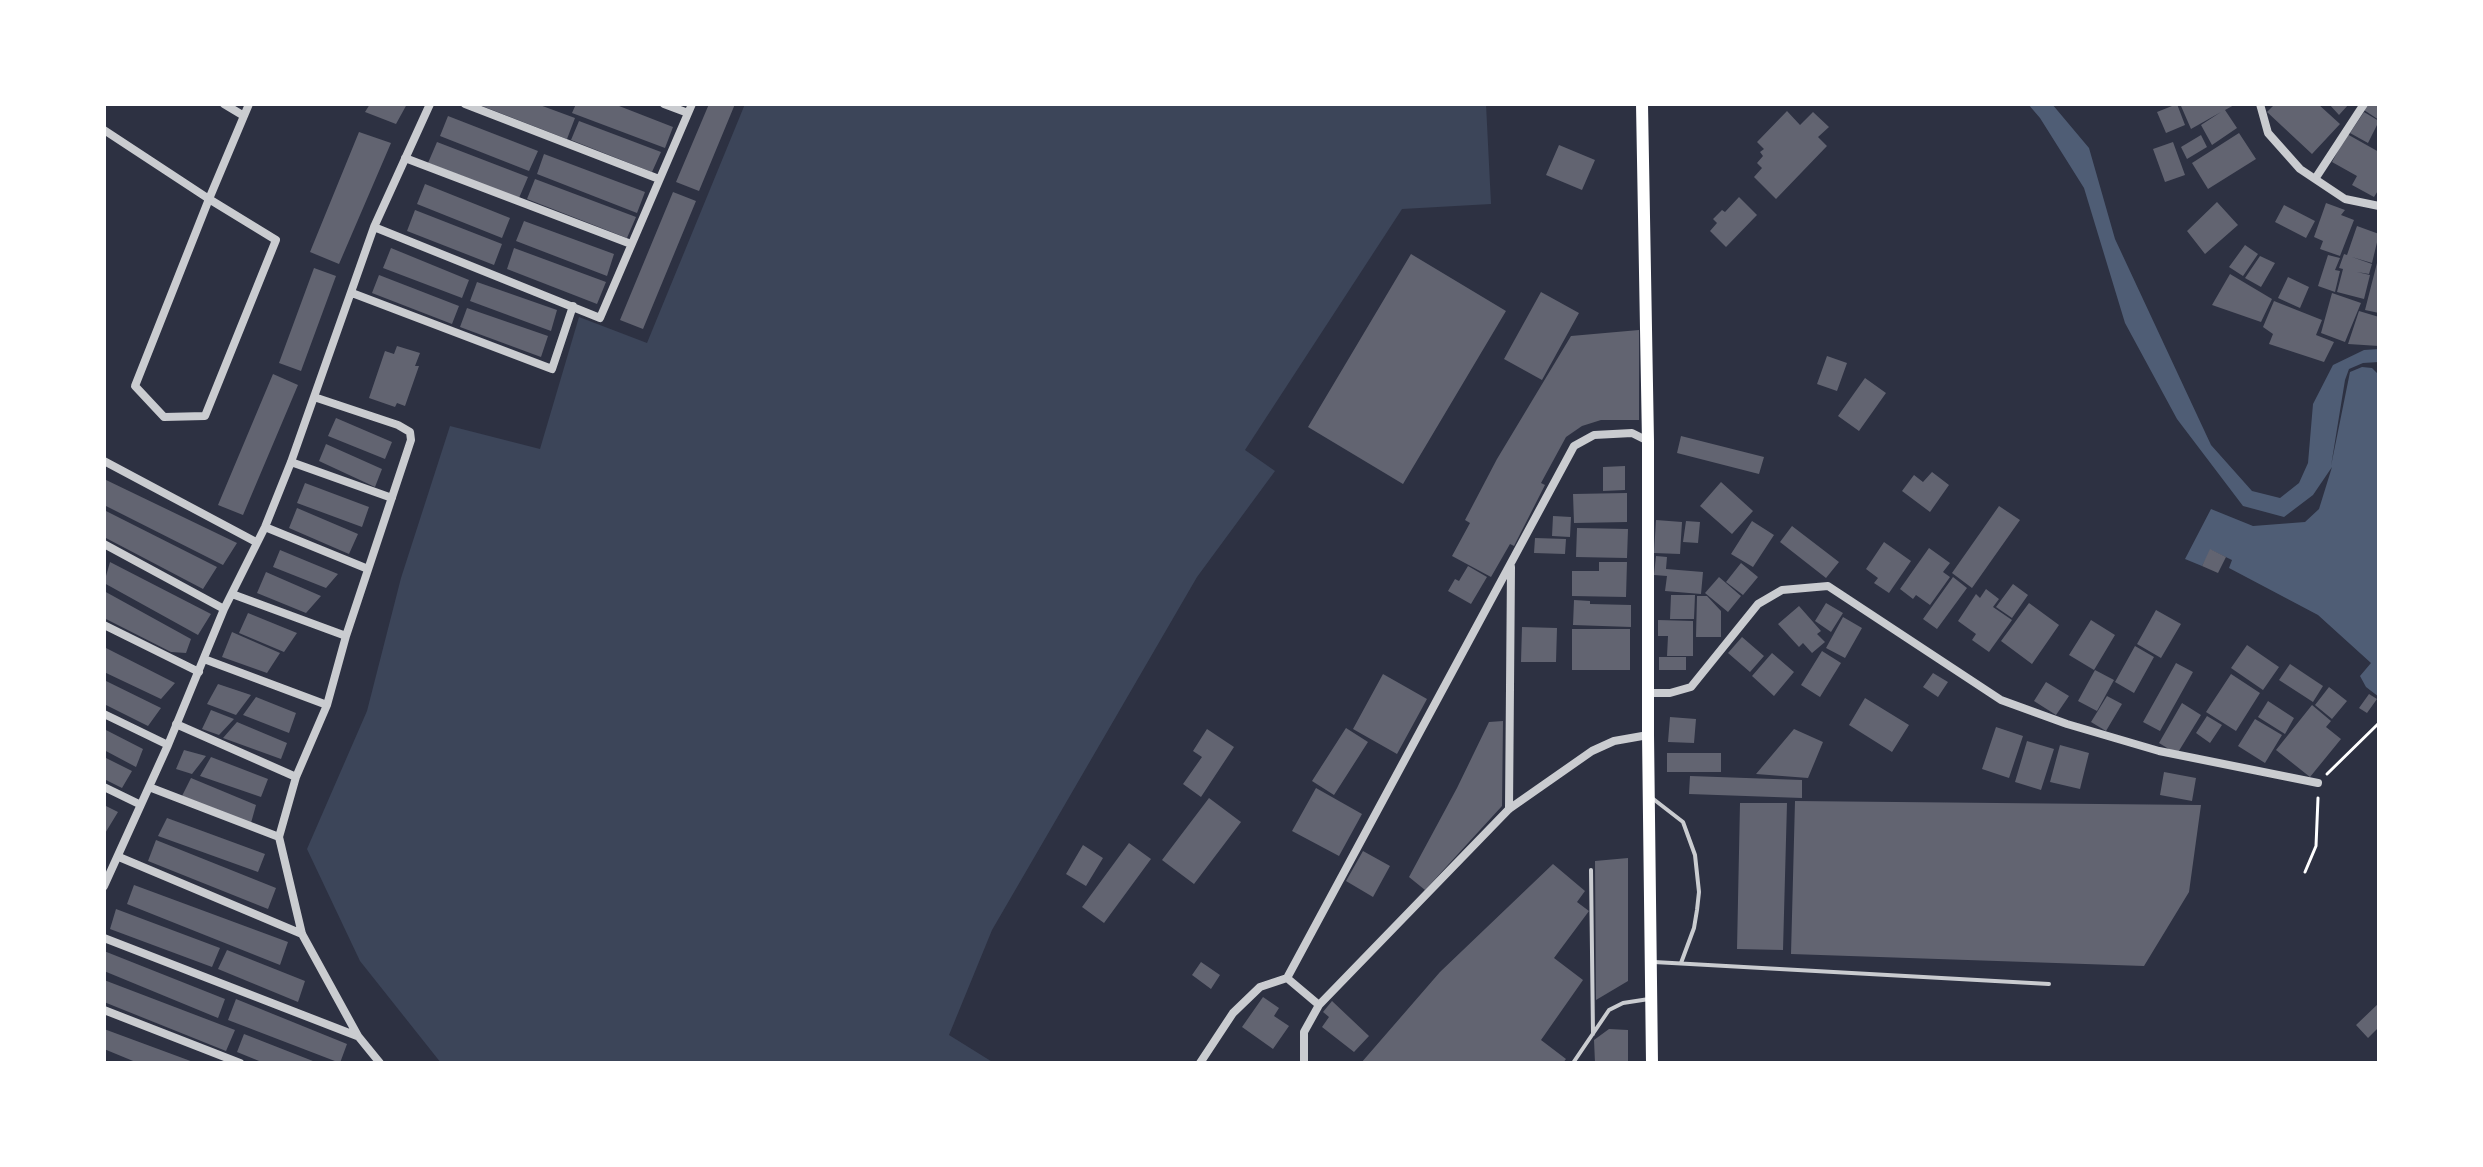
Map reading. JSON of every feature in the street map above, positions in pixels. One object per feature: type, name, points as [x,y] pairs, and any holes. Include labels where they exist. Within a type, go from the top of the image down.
[{"type":"main road","points":[[1642,104],[1648,441],[1652,1063]]},
{"type":"street","points":[[224,104],[244,116]]},
{"type":"street","points":[[104,130],[209,199],[276,240],[205,416],[164,417],[135,386],[209,199],[249,104]]},
{"type":"street","points":[[104,886],[108,870],[119,857],[224,609],[265,527],[374,227],[430,104]]},
{"type":"street","points":[[465,104],[659,179]]},
{"type":"street","points":[[664,104],[688,113]]},
{"type":"street","points":[[374,227],[600,318],[692,104]]},
{"type":"street","points":[[2260,104],[2268,133],[2300,169],[2345,199],[2379,206]]},
{"type":"street","points":[[2315,179],[2364,104]]},
{"type":"street","points":[[405,158],[631,244]]},
{"type":"street","points":[[352,293],[552,369],[573,306]]},
{"type":"street","points":[[314,397],[398,425],[410,432],[411,440],[346,636],[327,705],[296,777],[279,837],[302,934],[358,1036],[380,1063]]},
{"type":"street","points":[[1200,1063],[1233,1013],[1260,987],[1287,978],[1574,446],[1594,435],[1632,433],[1648,441]]},
{"type":"street","points":[[104,461],[256,542]]},
{"type":"street","points":[[291,462],[392,498]]},
{"type":"street","points":[[265,527],[368,569]]},
{"type":"street","points":[[104,544],[224,609]]},
{"type":"street","points":[[1509,809],[1511,562]]},
{"type":"street","points":[[1648,693],[1670,693],[1691,687],[1758,604],[1782,590],[1828,586],[2001,700],[2067,724],[2159,751],[2318,783]]},
{"type":"street","points":[[232,594],[346,636]]},
{"type":"street","points":[[104,625],[199,672]]},
{"type":"street","points":[[204,659],[327,705]]},
{"type":"street","points":[[104,714],[168,745]]},
{"type":"street","points":[[176,724],[296,777]]},
{"type":"street","points":[[1304,1063],[1304,1032],[1319,1005],[1509,809],[1592,751],[1614,741],[1648,735]]},
{"type":"street","points":[[104,787],[139,804]]},
{"type":"street","points":[[149,787],[279,837]]},
{"type":"street","points":[[119,857],[302,934]]},
{"type":"street","points":[[104,938],[358,1036]]},
{"type":"street","points":[[1287,978],[1319,1005]]},
{"type":"street","points":[[104,1010],[240,1063]]},
{"type":"lane","points":[[1649,795],[1683,822],[1695,855],[1697,910],[1681,963]]},
{"type":"lane","points":[[1591,870],[1593,1034]]},
{"type":"lane","points":[[1651,961],[2049,984]]},
{"type":"lane","points":[[1573,1063],[1609,1010],[1623,1003],[1652,998]]},
{"type":"path","points":[[2305,872],[2316,846],[2318,783],[2379,723]]},
{"type":"shaded area","points":[[745,104],[1486,104],[1491,204],[1402,209],[1245,450],[1275,471],[1197,577],[992,930],[949,1035],[994,1063],[441,1063],[360,961],[307,849],[367,711],[401,578],[450,426],[540,449],[579,317],[647,343]]},
{"type":"shaded area","points":[[2028,104],[2052,104],[2089,148],[2115,239],[2211,445],[2252,491],[2280,498],[2299,483],[2308,463],[2313,404],[2333,365],[2364,350],[2379,349],[2379,362],[2363,363],[2349,369],[2331,466],[2350,372],[2362,367],[2372,368],[2379,375],[2379,697],[2366,687],[2360,676],[2371,663],[2318,615],[2229,568],[2232,560],[2211,550],[2202,566],[2185,559],[2211,509],[2253,526],[2305,522],[2319,509],[2332,467],[2313,495],[2284,517],[2243,506],[2177,419],[2125,323],[2084,188]]},
{"type":"building","points":[[370,104],[407,104],[396,124],[365,112]]},
{"type":"building","points":[[477,104],[537,104],[575,118],[567,139]]},
{"type":"building","points":[[576,104],[614,104],[673,127],[665,148],[572,113]]},
{"type":"building","points":[[709,104],[735,104],[699,191],[676,182]]},
{"type":"building","points":[[2177,104],[2185,125],[2166,133],[2157,112]]},
{"type":"building","points":[[2236,104],[2225,110],[2237,128],[2212,145],[2201,125],[2221,112],[2191,129],[2181,106]]},
{"type":"building","points":[[2275,104],[2318,104],[2340,124],[2312,154],[2267,112]]},
{"type":"building","points":[[2329,104],[2349,104],[2339,115]]},
{"type":"building","points":[[2368,104],[2379,104],[2379,120],[2364,110]]},
{"type":"building","points":[[1787,111],[1800,125],[1813,112],[1829,127],[1818,137],[1827,146],[1776,199],[1754,177],[1762,168],[1757,163],[1764,149],[1757,142]]},
{"type":"building","points":[[2364,112],[2379,121],[2368,143],[2350,133]]},
{"type":"building","points":[[448,116],[538,151],[529,171],[440,136]]},
{"type":"building","points":[[579,121],[661,152],[652,172],[571,140]]},
{"type":"building","points":[[359,132],[391,143],[339,264],[310,252]]},
{"type":"building","points":[[2239,133],[2256,159],[2208,189],[2192,163]]},
{"type":"building","points":[[2347,134],[2379,152],[2379,189],[2374,197],[2352,185],[2357,176],[2332,162]]},
{"type":"building","points":[[2201,135],[2207,147],[2187,159],[2181,147]]},
{"type":"building","points":[[437,142],[528,177],[519,198],[428,163]]},
{"type":"building","points":[[2173,142],[2185,175],[2165,182],[2153,149]]},
{"type":"building","points":[[1559,145],[1595,160],[1582,190],[1546,175]]},
{"type":"building","points":[[544,154],[645,192],[637,213],[537,174]]},
{"type":"building","points":[[535,179],[636,217],[627,238],[527,199]]},
{"type":"building","points":[[425,184],[510,218],[502,238],[417,204]]},
{"type":"building","points":[[673,192],[696,201],[643,329],[620,320]]},
{"type":"building","points":[[1739,197],[1757,215],[1726,247],[1710,231],[1717,223],[1713,219],[1722,210],[1725,212]]},
{"type":"building","points":[[2217,202],[2238,225],[2205,254],[2187,231]]},
{"type":"building","points":[[2326,203],[2345,210],[2341,215],[2354,220],[2340,256],[2320,249],[2323,241],[2314,237]]},
{"type":"building","points":[[2284,205],[2315,221],[2306,238],[2275,222]]},
{"type":"building","points":[[415,210],[502,244],[494,265],[407,231]]},
{"type":"building","points":[[524,221],[614,254],[607,276],[516,241]]},
{"type":"building","points":[[2357,226],[2379,234],[2372,263],[2352,257],[2372,264],[2369,274],[2357,272],[2370,275],[2364,299],[2337,292],[2343,269],[2339,268]]},
{"type":"building","points":[[2245,245],[2258,254],[2243,276],[2229,267]]},
{"type":"building","points":[[391,248],[469,280],[462,298],[383,268]]},
{"type":"building","points":[[514,248],[606,282],[597,304],[507,269]]},
{"type":"building","points":[[1411,254],[1506,311],[1403,484],[1308,427]]},
{"type":"building","points":[[2328,255],[2340,258],[2335,270],[2340,271],[2335,292],[2318,286]]},
{"type":"building","points":[[2260,256],[2275,263],[2261,287],[2245,278]]},
{"type":"building","points":[[2379,259],[2379,313],[2365,310]]},
{"type":"building","points":[[314,268],[336,276],[301,371],[279,363]]},
{"type":"building","points":[[2230,274],[2272,299],[2261,322],[2212,305]]},
{"type":"building","points":[[379,275],[459,306],[452,324],[372,293]]},
{"type":"building","points":[[2288,277],[2309,287],[2300,308],[2278,298]]},
{"type":"building","points":[[477,282],[557,310],[551,331],[470,301]]},
{"type":"building","points":[[1541,292],[1579,313],[1542,380],[1504,359]]},
{"type":"building","points":[[2332,293],[2361,303],[2345,342],[2321,333]]},
{"type":"building","points":[[2274,301],[2322,320],[2316,335],[2334,342],[2324,362],[2269,344],[2273,334],[2263,327]]},
{"type":"building","points":[[467,308],[548,336],[541,357],[460,327]]},
{"type":"building","points":[[2359,311],[2379,317],[2379,346],[2348,344]]},
{"type":"building","points":[[1639,330],[1639,420],[1601,420],[1582,426],[1566,437],[1541,483],[1545,485],[1514,546],[1510,544],[1491,577],[1452,556],[1470,523],[1465,520],[1497,459],[1571,336]]},
{"type":"building","points":[[397,346],[420,353],[415,366],[419,366],[405,406],[397,403],[395,407],[369,398],[385,351],[394,354]]},
{"type":"building","points":[[1827,356],[1847,363],[1837,391],[1817,384]]},
{"type":"building","points":[[273,374],[298,385],[243,515],[218,505]]},
{"type":"building","points":[[1865,378],[1886,393],[1859,431],[1838,416]]},
{"type":"building","points":[[336,418],[392,442],[385,459],[328,436]]},
{"type":"building","points":[[1681,436],[1764,457],[1759,474],[1677,453]]},
{"type":"building","points":[[326,444],[382,469],[375,487],[319,461]]},
{"type":"building","points":[[1625,466],[1625,490],[1603,491],[1603,467]]},
{"type":"building","points":[[1932,472],[1949,485],[1930,512],[1902,491],[1914,475],[1923,482]]},
{"type":"building","points":[[104,479],[237,543],[223,565],[104,505]]},
{"type":"building","points":[[1721,482],[1753,511],[1732,534],[1700,506]]},
{"type":"building","points":[[305,483],[369,507],[362,527],[297,503]]},
{"type":"building","points":[[1627,493],[1627,522],[1574,523],[1573,494]]},
{"type":"building","points":[[1999,506],[2020,520],[1972,588],[1952,573]]},
{"type":"building","points":[[297,508],[358,534],[349,554],[289,528]]},
{"type":"building","points":[[104,510],[217,567],[203,589],[104,537]]},
{"type":"building","points":[[1553,516],[1571,517],[1570,537],[1552,536]]},
{"type":"building","points":[[1656,520],[1682,522],[1680,554],[1654,553]]},
{"type":"building","points":[[1686,521],[1700,522],[1698,543],[1683,542]]},
{"type":"building","points":[[1752,521],[1774,535],[1753,567],[1731,554]]},
{"type":"building","points":[[1792,526],[1839,562],[1826,578],[1780,542]]},
{"type":"building","points":[[1577,528],[1628,529],[1627,558],[1576,557]]},
{"type":"building","points":[[1535,538],[1566,539],[1565,554],[1534,553]]},
{"type":"building","points":[[1884,542],[1911,561],[1889,593],[1874,583],[1878,578],[1866,569]]},
{"type":"building","points":[[1929,548],[1950,563],[1943,572],[1950,577],[1930,605],[1916,595],[1913,599],[1900,589]]},
{"type":"building","points":[[2210,549],[2226,557],[2218,573],[2202,566]]},
{"type":"building","points":[[280,550],[338,574],[326,588],[273,567]]},
{"type":"building","points":[[1656,556],[1667,557],[1666,569],[1703,572],[1701,594],[1665,591],[1667,576],[1654,575]]},
{"type":"building","points":[[110,562],[211,614],[198,635],[104,583]]},
{"type":"building","points":[[1599,562],[1627,562],[1626,597],[1572,596],[1572,571],[1599,571]]},
{"type":"building","points":[[1741,563],[1758,577],[1743,595],[1726,582]]},
{"type":"building","points":[[1468,566],[1487,577],[1471,604],[1448,591]]},
{"type":"building","points":[[266,572],[321,596],[306,613],[257,593]]},
{"type":"building","points":[[1719,577],[1741,596],[1728,612],[1705,593]]},
{"type":"building","points":[[1953,577],[1967,588],[1937,629],[1923,619]]},
{"type":"building","points":[[2013,584],[2028,595],[2012,618],[1996,607]]},
{"type":"building","points":[[1986,589],[1999,599],[1993,607],[2012,620],[1989,652],[1972,640],[1976,634],[1958,621],[1976,594],[1980,598]]},
{"type":"building","points":[[104,591],[191,639],[186,653],[171,652],[104,618]]},
{"type":"building","points":[[1671,595],[1695,595],[1694,619],[1670,619]]},
{"type":"building","points":[[1697,596],[1707,596],[1721,611],[1721,637],[1696,637]]},
{"type":"building","points":[[1574,600],[1590,601],[1590,604],[1631,605],[1631,627],[1573,625]]},
{"type":"building","points":[[1826,603],[1843,613],[1831,632],[1815,621]]},
{"type":"building","points":[[2029,603],[2059,625],[2032,664],[2001,641]]},
{"type":"building","points":[[1799,606],[1821,631],[1817,634],[1825,642],[1812,653],[1803,643],[1799,647],[1778,624]]},
{"type":"building","points":[[2156,610],[2181,624],[2161,658],[2137,644]]},
{"type":"building","points":[[248,613],[297,633],[284,652],[239,633]]},
{"type":"building","points":[[1843,617],[1862,628],[1845,658],[1826,648]]},
{"type":"building","points":[[1658,620],[1693,621],[1693,656],[1667,656],[1668,636],[1658,636]]},
{"type":"building","points":[[2091,620],[2115,635],[2094,670],[2069,655]]},
{"type":"building","points":[[1522,627],[1557,628],[1556,662],[1521,662]]},
{"type":"building","points":[[1572,629],[1630,629],[1630,670],[1572,670]]},
{"type":"building","points":[[232,632],[280,653],[267,673],[222,657]]},
{"type":"building","points":[[1742,637],[1764,656],[1750,672],[1728,653]]},
{"type":"building","points":[[2247,645],[2279,667],[2263,690],[2231,668]]},
{"type":"building","points":[[2135,646],[2154,657],[2134,693],[2115,682]]},
{"type":"building","points":[[104,647],[175,683],[161,699],[104,672]]},
{"type":"building","points":[[1822,651],[1841,663],[1820,697],[1801,685]]},
{"type":"building","points":[[1772,653],[1794,672],[1774,696],[1752,676]]},
{"type":"building","points":[[1659,657],[1686,657],[1686,670],[1659,670]]},
{"type":"building","points":[[2176,663],[2193,672],[2160,731],[2143,722]]},
{"type":"building","points":[[2290,664],[2323,686],[2313,702],[2279,680]]},
{"type":"building","points":[[2095,670],[2114,680],[2097,711],[2078,701]]},
{"type":"building","points":[[1933,673],[1948,682],[1938,697],[1923,687]]},
{"type":"building","points":[[1383,674],[1427,699],[1397,754],[1353,729]]},
{"type":"building","points":[[2231,674],[2260,693],[2236,731],[2206,712]]},
{"type":"building","points":[[104,680],[161,708],[148,726],[104,704]]},
{"type":"building","points":[[2046,682],[2069,696],[2056,715],[2034,701]]},
{"type":"building","points":[[218,684],[251,695],[236,715],[207,704]]},
{"type":"building","points":[[2329,687],[2347,701],[2332,719],[2315,705]]},
{"type":"building","points":[[2369,694],[2377,699],[2367,713],[2359,708]]},
{"type":"building","points":[[2107,696],[2122,704],[2106,731],[2091,722]]},
{"type":"building","points":[[256,697],[296,713],[289,733],[243,715]]},
{"type":"building","points":[[1865,698],[1909,725],[1892,752],[1849,725]]},
{"type":"building","points":[[2268,701],[2294,718],[2285,734],[2258,717]]},
{"type":"building","points":[[2182,703],[2201,715],[2177,754],[2159,743]]},
{"type":"building","points":[[2312,705],[2331,721],[2326,727],[2341,739],[2310,777],[2276,750]]},
{"type":"building","points":[[211,710],[234,719],[219,735],[202,729]]},
{"type":"building","points":[[2207,716],[2222,725],[2210,743],[2196,733]]},
{"type":"building","points":[[1670,717],[1696,719],[1694,743],[1668,742]]},
{"type":"building","points":[[2255,719],[2282,735],[2265,763],[2238,746]]},
{"type":"building","points":[[1503,721],[1502,806],[1425,890],[1409,877],[1489,722]]},
{"type":"building","points":[[237,722],[287,743],[281,759],[223,738]]},
{"type":"building","points":[[1996,727],[2023,736],[2009,778],[1982,769]]},
{"type":"building","points":[[1346,728],[1368,742],[1334,795],[1312,781]]},
{"type":"building","points":[[104,729],[143,749],[136,767],[104,750]]},
{"type":"building","points":[[1207,729],[1234,747],[1201,797],[1183,784],[1202,757],[1193,751]]},
{"type":"building","points":[[1794,729],[1823,742],[1808,778],[1756,774]]},
{"type":"building","points":[[2027,741],[2054,749],[2041,790],[2015,782]]},
{"type":"building","points":[[2060,745],[2089,753],[2080,789],[2050,782]]},
{"type":"building","points":[[184,750],[206,756],[192,774],[176,769]]},
{"type":"building","points":[[1667,753],[1721,753],[1721,772],[1667,772]]},
{"type":"building","points":[[104,757],[132,771],[122,788],[104,779]]},
{"type":"building","points":[[211,757],[268,779],[261,797],[200,776]]},
{"type":"building","points":[[2164,772],[2196,778],[2192,801],[2160,795]]},
{"type":"building","points":[[1690,776],[1802,780],[1802,798],[1689,794]]},
{"type":"building","points":[[191,778],[256,805],[251,823],[182,796]]},
{"type":"building","points":[[1316,788],[1362,814],[1339,856],[1292,831]]},
{"type":"building","points":[[1209,798],[1241,822],[1194,884],[1162,860]]},
{"type":"building","points":[[1795,801],[2201,805],[2189,892],[2144,966],[1791,954]]},
{"type":"building","points":[[1740,803],[1787,803],[1783,950],[1737,949]]},
{"type":"building","points":[[104,805],[118,812],[104,835]]},
{"type":"building","points":[[167,818],[265,854],[258,872],[158,836]]},
{"type":"building","points":[[156,840],[276,888],[268,909],[148,861]]},
{"type":"building","points":[[1129,843],[1151,859],[1104,923],[1082,907]]},
{"type":"building","points":[[1083,845],[1103,858],[1086,886],[1066,874]]},
{"type":"building","points":[[1363,851],[1390,866],[1373,897],[1346,881]]},
{"type":"building","points":[[1628,858],[1628,981],[1596,1000],[1595,861]]},
{"type":"building","points":[[1553,864],[1585,891],[1577,902],[1589,911],[1554,958],[1583,980],[1541,1040],[1566,1059],[1563,1063],[1361,1063],[1440,972]]},
{"type":"building","points":[[134,885],[288,942],[280,965],[127,904]]},
{"type":"building","points":[[116,909],[220,948],[212,967],[110,929]]},
{"type":"building","points":[[227,950],[305,981],[298,1002],[218,969]]},
{"type":"building","points":[[104,951],[225,999],[218,1018],[104,971]]},
{"type":"building","points":[[1201,962],[1220,975],[1211,989],[1192,975]]},
{"type":"building","points":[[104,980],[235,1030],[226,1051],[104,1002]]},
{"type":"building","points":[[1263,997],[1279,1008],[1274,1016],[1289,1026],[1273,1049],[1242,1027]]},
{"type":"building","points":[[236,999],[347,1044],[340,1063],[228,1020]]},
{"type":"building","points":[[1332,1001],[1369,1036],[1354,1052],[1322,1027],[1329,1017],[1323,1012]]},
{"type":"building","points":[[2379,1003],[2379,1027],[2368,1038],[2356,1025]]},
{"type":"building","points":[[104,1029],[196,1063],[138,1063],[104,1049]]},
{"type":"building","points":[[1609,1029],[1628,1030],[1628,1063],[1595,1063],[1594,1040]]},
{"type":"building","points":[[244,1034],[318,1063],[264,1063],[237,1052]]}]
